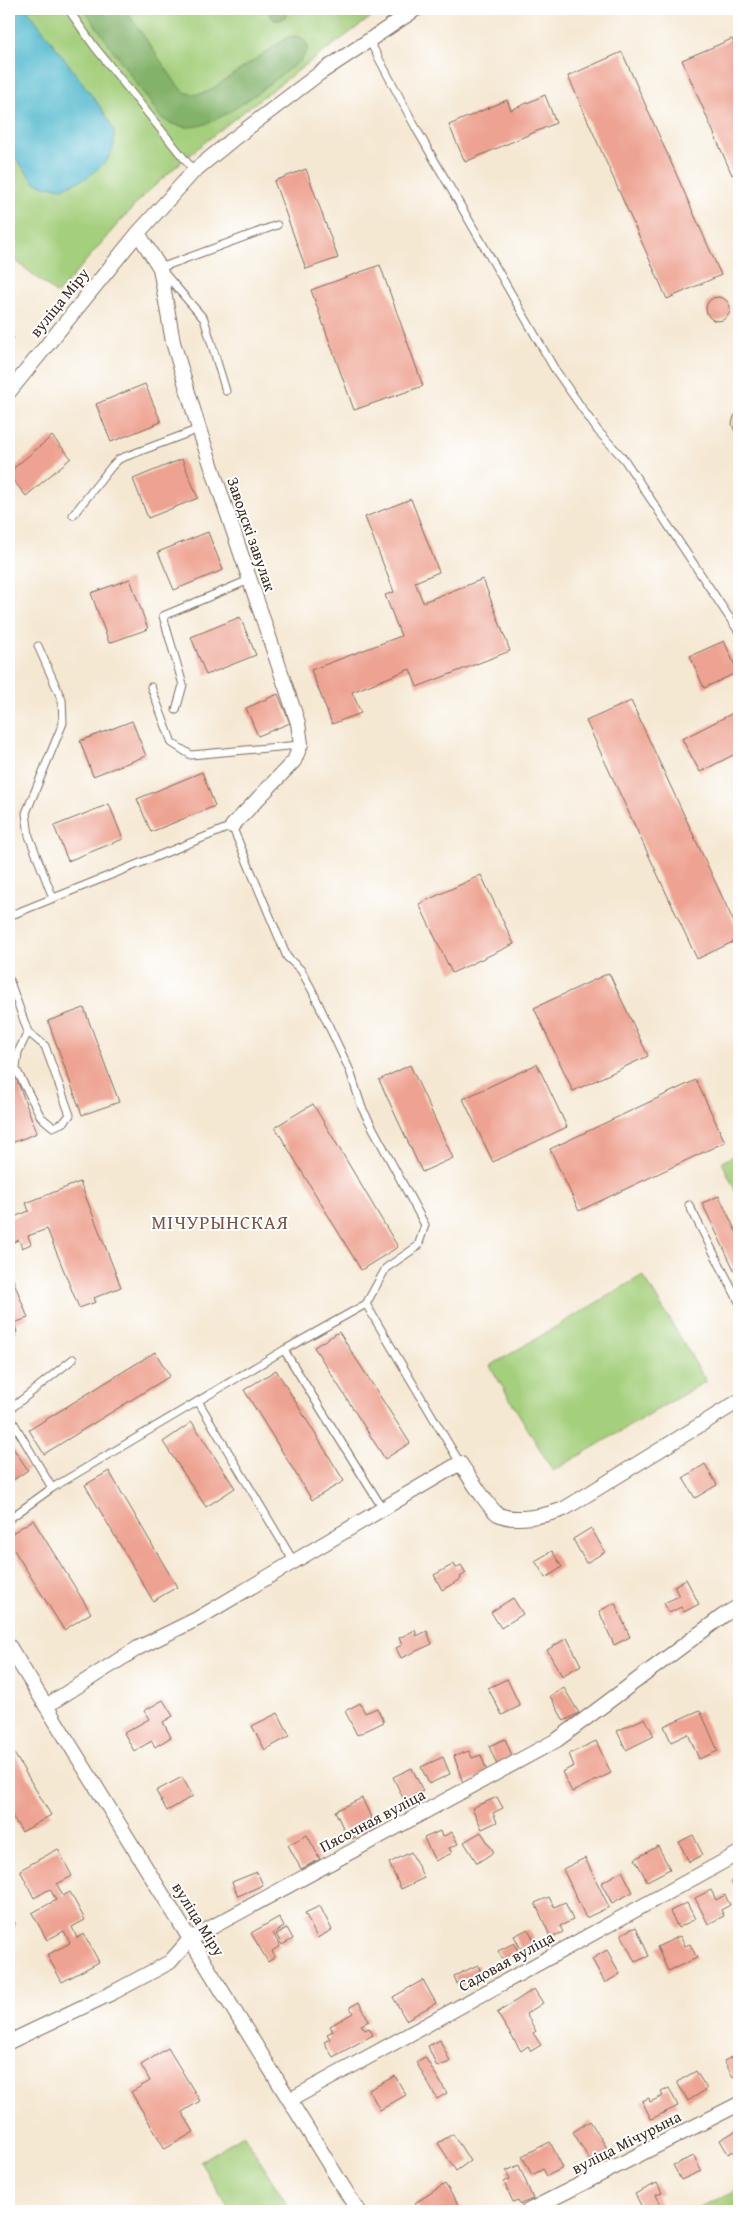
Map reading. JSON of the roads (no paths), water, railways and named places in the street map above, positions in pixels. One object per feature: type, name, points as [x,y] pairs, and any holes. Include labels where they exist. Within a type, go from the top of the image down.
[{"type":"street","name":"вуліца Міру","points":[[9,392],[138,233],[194,171],[282,101],[416,9]]},
{"type":"street","name":"Заводскі завулак","points":[[138,233],[160,268],[173,342],[199,429],[249,580],[283,673],[298,723],[301,744]]},
{"type":"street","points":[[232,826],[294,761],[301,744]]},
{"type":"street","points":[[46,1706],[138,1648],[197,1619],[460,1463],[497,1514],[511,1518],[549,1514],[564,1509],[739,1401]]},
{"type":"street","name":"Пясочная вуліца","points":[[9,2042],[114,1992],[170,1962],[190,1939],[557,1740],[724,1615],[739,1606]]},
{"type":"street","name":"вуліца Міру","points":[[9,1646],[358,2211]]},
{"type":"street","name":"Садовая вуліца","points":[[290,2100],[739,1853]]},
{"type":"street","name":"вуліца Мічурына","points":[[528,2211],[739,2104]]},
{"type":"lane","points":[[68,9],[94,46],[194,171]]},
{"type":"lane","points":[[369,40],[417,130],[554,368],[598,431],[624,459],[739,632]]},
{"type":"lane","points":[[226,391],[204,320],[160,268],[278,225]]},
{"type":"lane","points":[[73,515],[112,466],[120,459],[199,429]]},
{"type":"lane","points":[[176,710],[183,684],[163,616],[249,580]]},
{"type":"lane","points":[[38,646],[62,700],[63,723],[26,813],[29,836],[53,898]]},
{"type":"lane","points":[[151,687],[172,743],[191,755],[301,744]]},
{"type":"lane","points":[[9,916],[232,826],[287,957],[301,970],[312,990],[350,1071],[362,1108],[425,1225],[418,1246],[386,1268],[366,1304],[284,1350],[52,1488],[9,1519]]},
{"type":"lane","points":[[9,979],[28,1032],[45,1046],[70,1114],[64,1122],[53,1126],[41,1117],[16,1069],[18,1052],[28,1032]]},
{"type":"lane","points":[[689,1205],[739,1302]]},
{"type":"lane","points":[[366,1304],[460,1463]]},
{"type":"lane","points":[[284,1350],[383,1509]]},
{"type":"lane","points":[[9,1410],[73,1359]]},
{"type":"lane","points":[[198,1401],[294,1562]]},
{"type":"lane","points":[[9,1415],[52,1488]]},
{"type":"water","points":[[9,9],[28,10],[102,109],[114,130],[114,146],[107,161],[88,177],[63,188],[44,186],[34,182],[9,150]]},
{"type":"district","name":"МІЧУРЫНСКАЯ","points":[[220,1222]]}]
